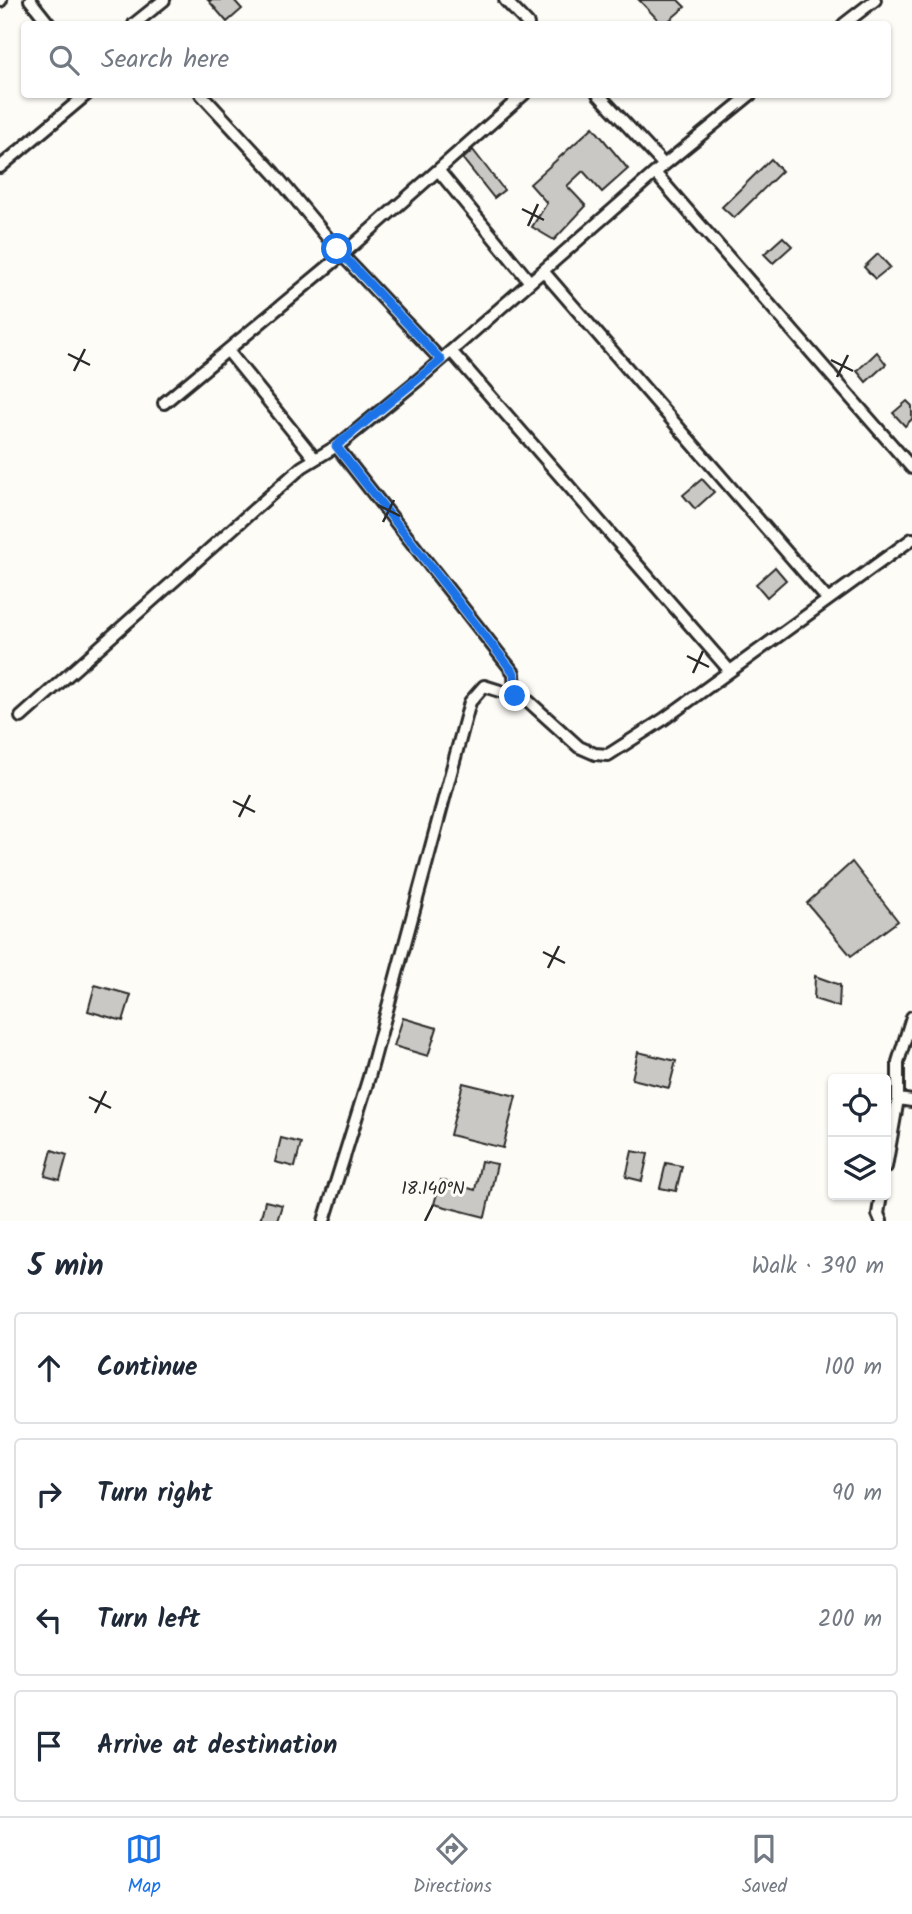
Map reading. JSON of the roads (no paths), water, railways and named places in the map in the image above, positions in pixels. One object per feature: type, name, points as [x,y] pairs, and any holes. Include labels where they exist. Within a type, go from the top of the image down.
[{"type":"street","points":[[30,0],[48,21]]},
{"type":"street","points":[[139,21],[164,0]]},
{"type":"street","points":[[505,0],[525,21]]},
{"type":"street","points":[[848,21],[875,0]]},
{"type":"street","points":[[0,167],[82,98]]},
{"type":"street","points":[[205,98],[274,173],[342,255],[441,360]]},
{"type":"street","points":[[164,403],[342,255],[519,98]]},
{"type":"street","points":[[602,98],[664,165]]},
{"type":"street","points":[[21,717],[302,467],[336,446],[441,360],[664,165],[746,98]]},
{"type":"street","points":[[438,170],[530,282]]},
{"type":"street","points":[[655,173],[912,468]]},
{"type":"street","points":[[543,271],[828,600]]},
{"type":"street","points":[[228,351],[315,459]]},
{"type":"street","points":[[451,351],[730,671]]},
{"type":"street","points":[[336,446],[514,673],[515,696]]},
{"type":"street","points":[[324,1221],[369,1077],[470,702],[484,686],[526,699],[579,747],[595,754],[608,755],[664,719],[912,540]]},
{"type":"street","points":[[891,1139],[898,1099],[898,1062],[912,1017]]},
{"type":"street","points":[[898,1099],[912,1101]]},
{"type":"street","points":[[880,1200],[878,1214],[881,1221]]}]
